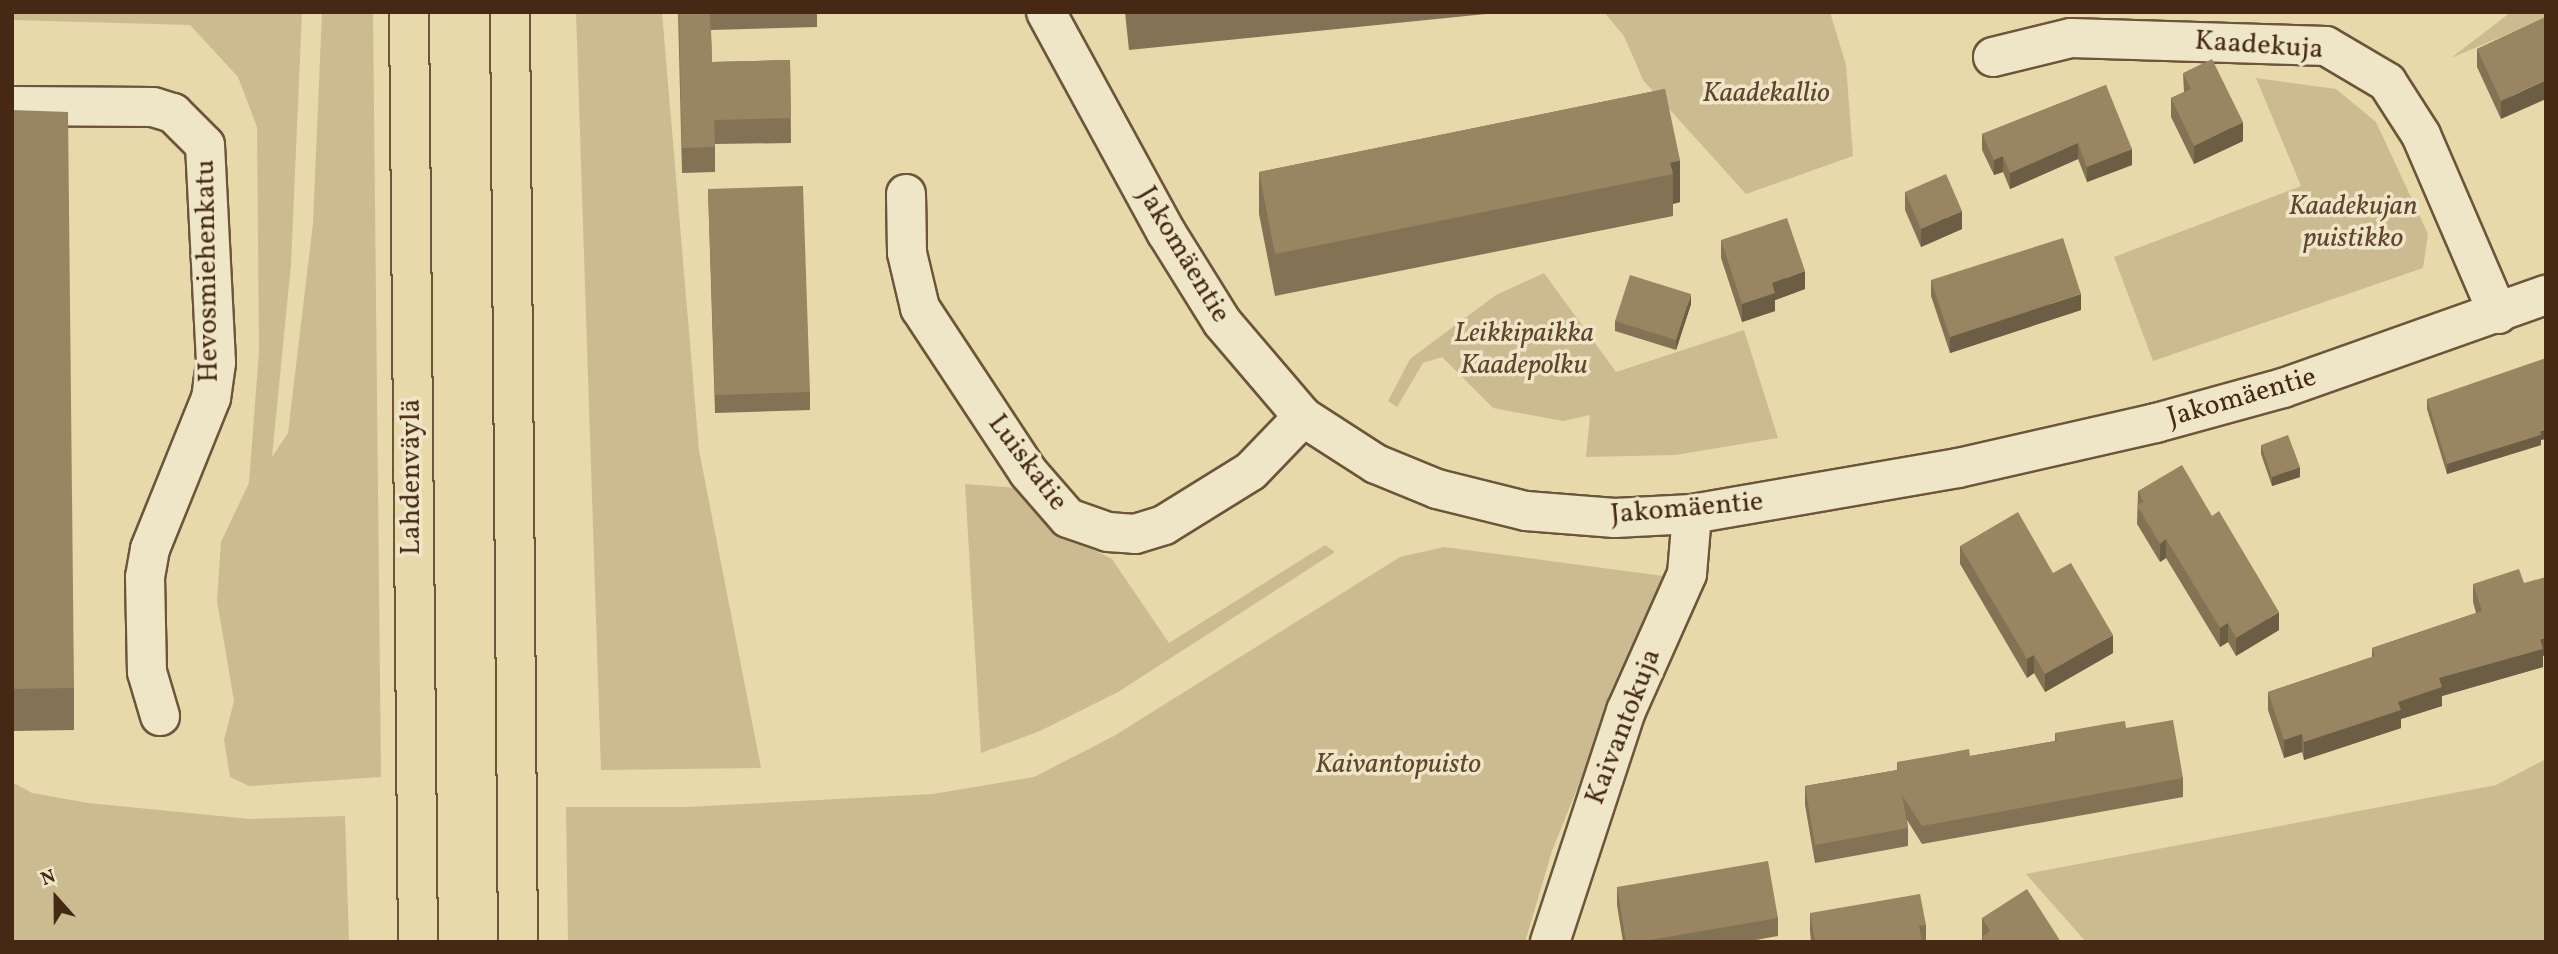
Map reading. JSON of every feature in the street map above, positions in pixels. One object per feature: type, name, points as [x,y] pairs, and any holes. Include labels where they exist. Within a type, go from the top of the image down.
[{"type":"highway","name":"Lahdenväylä","points":[[409,12],[418,942]]},
{"type":"highway","points":[[510,12],[518,942]]},
{"type":"street","name":"Jakomäentie","points":[[1046,12],[1140,185],[1222,323],[1303,417],[1376,464],[1472,500],[1526,511],[1615,518],[1692,514],[1958,468],[2156,423],[2283,388],[2546,295]]},
{"type":"street","name":"Kaadekuja","points":[[1993,57],[2071,38],[2326,46],[2387,82],[2421,135],[2498,314]]},
{"type":"street","name":"Hevosmiehenkatu","points":[[12,106],[153,107],[173,113],[205,145],[216,363],[211,397],[150,549],[145,577],[147,672],[160,716]]},
{"type":"street","name":"Luiskatie","points":[[906,194],[907,253],[920,308],[1028,472],[1068,518],[1108,532],[1135,534],[1164,525],[1251,471],[1303,417]]},
{"type":"street","name":"Kaivantokuja","points":[[1550,942],[1622,723],[1687,574],[1692,514]]},
{"type":"green space","points":[[12,12],[302,12],[291,264],[272,457],[288,433],[313,223],[322,12],[373,12],[381,777],[249,786],[230,777],[224,740],[234,701],[217,601],[221,542],[249,483],[259,351],[257,127],[238,77],[190,25],[12,20]]},
{"type":"green space","points":[[576,12],[662,12],[699,450],[761,768],[601,770]]},
{"type":"green space","name":"Kaadekallio","points":[[1604,12],[1830,12],[1846,65],[1853,156],[1746,194],[1643,80],[1624,36]]},
{"type":"green space","points":[[2511,12],[2546,12],[2546,18],[2451,58]]},
{"type":"green space","name":"Kaadekujan puistikko","points":[[2256,78],[2336,89],[2376,122],[2428,234],[2423,268],[2153,361],[2114,257],[2301,186]]},
{"type":"green space","name":"Leikkipaikka Kaadepolku","points":[[1544,273],[1616,372],[1744,330],[1778,438],[1675,455],[1586,457],[1590,415],[1563,421],[1493,408],[1442,357],[1423,363],[1397,407],[1388,401],[1410,359],[1496,295]]},
{"type":"green space","points":[[965,484],[1018,488],[1074,540],[1112,559],[1169,643],[1325,545],[1335,552],[1118,692],[1040,731],[981,753]]},
{"type":"green space","name":"Kaivantopuisto","points":[[1444,547],[1663,576],[1552,851],[1525,942],[568,942],[566,807],[687,807],[933,794],[1034,777],[1114,736],[1400,557]]},
{"type":"green space","points":[[2546,759],[2546,942],[2086,942],[2026,874],[2496,785]]},
{"type":"green space","points":[[12,782],[32,793],[88,803],[250,819],[345,816],[349,942],[12,942]]},
{"type":"building","points":[[679,12],[710,12],[712,62],[790,60],[791,118],[714,120],[715,147],[682,148]]},
{"type":"building","points":[[2546,17],[2546,80],[2501,101],[2477,49]]},
{"type":"building","points":[[2212,59],[2243,122],[2194,146],[2171,98],[2191,89],[2183,73]]},
{"type":"building","points":[[2106,85],[2132,149],[2087,167],[2078,143],[2010,173],[2003,156],[1994,160],[1982,134]]},
{"type":"building","points":[[1665,89],[1680,160],[1670,163],[1673,174],[1275,254],[1259,172]]},
{"type":"building","points":[[12,110],[68,112],[74,688],[12,689]]},
{"type":"building","points":[[1946,174],[1962,211],[1921,229],[1905,192]]},
{"type":"building","points":[[803,186],[810,392],[715,395],[708,189]]},
{"type":"building","points":[[1787,218],[1805,271],[1772,283],[1775,293],[1742,304],[1721,240]]},
{"type":"building","points":[[2063,238],[2081,294],[1950,337],[1931,280]]},
{"type":"building","points":[[1630,275],[1691,294],[1676,340],[1615,321]]},
{"type":"building","points":[[2546,358],[2546,429],[2540,431],[2541,435],[2447,464],[2427,399]]},
{"type":"building","points":[[2288,435],[2300,467],[2272,477],[2261,445]]},
{"type":"building","points":[[2182,465],[2212,516],[2219,511],[2279,612],[2236,638],[2228,623],[2220,628],[2166,539],[2160,544],[2137,505],[2144,502],[2138,491]]},
{"type":"building","points":[[2018,512],[2053,573],[2071,563],[2113,635],[2045,674],[2034,655],[2027,659],[1960,546]]},
{"type":"building","points":[[2519,569],[2524,583],[2546,577],[2546,637],[2540,639],[2543,649],[2439,678],[2442,687],[2398,702],[2401,710],[2304,742],[2302,734],[2284,740],[2268,692],[2375,656],[2372,648],[2482,611],[2473,584]]},
{"type":"building","points":[[2173,720],[2183,778],[1922,826],[1902,795],[1908,828],[1815,845],[1805,786],[1898,770],[1897,762],[1969,749],[1970,756],[2057,741],[2055,733],[2125,721],[2126,728]]},
{"type":"building","points":[[1768,861],[1778,918],[1626,942],[1617,887]]},
{"type":"building","points":[[2027,889],[2061,942],[1985,942],[1982,937],[1990,931],[1982,918]]},
{"type":"building","points":[[1920,894],[1926,925],[1919,926],[1922,942],[1815,942],[1810,913]]}]
